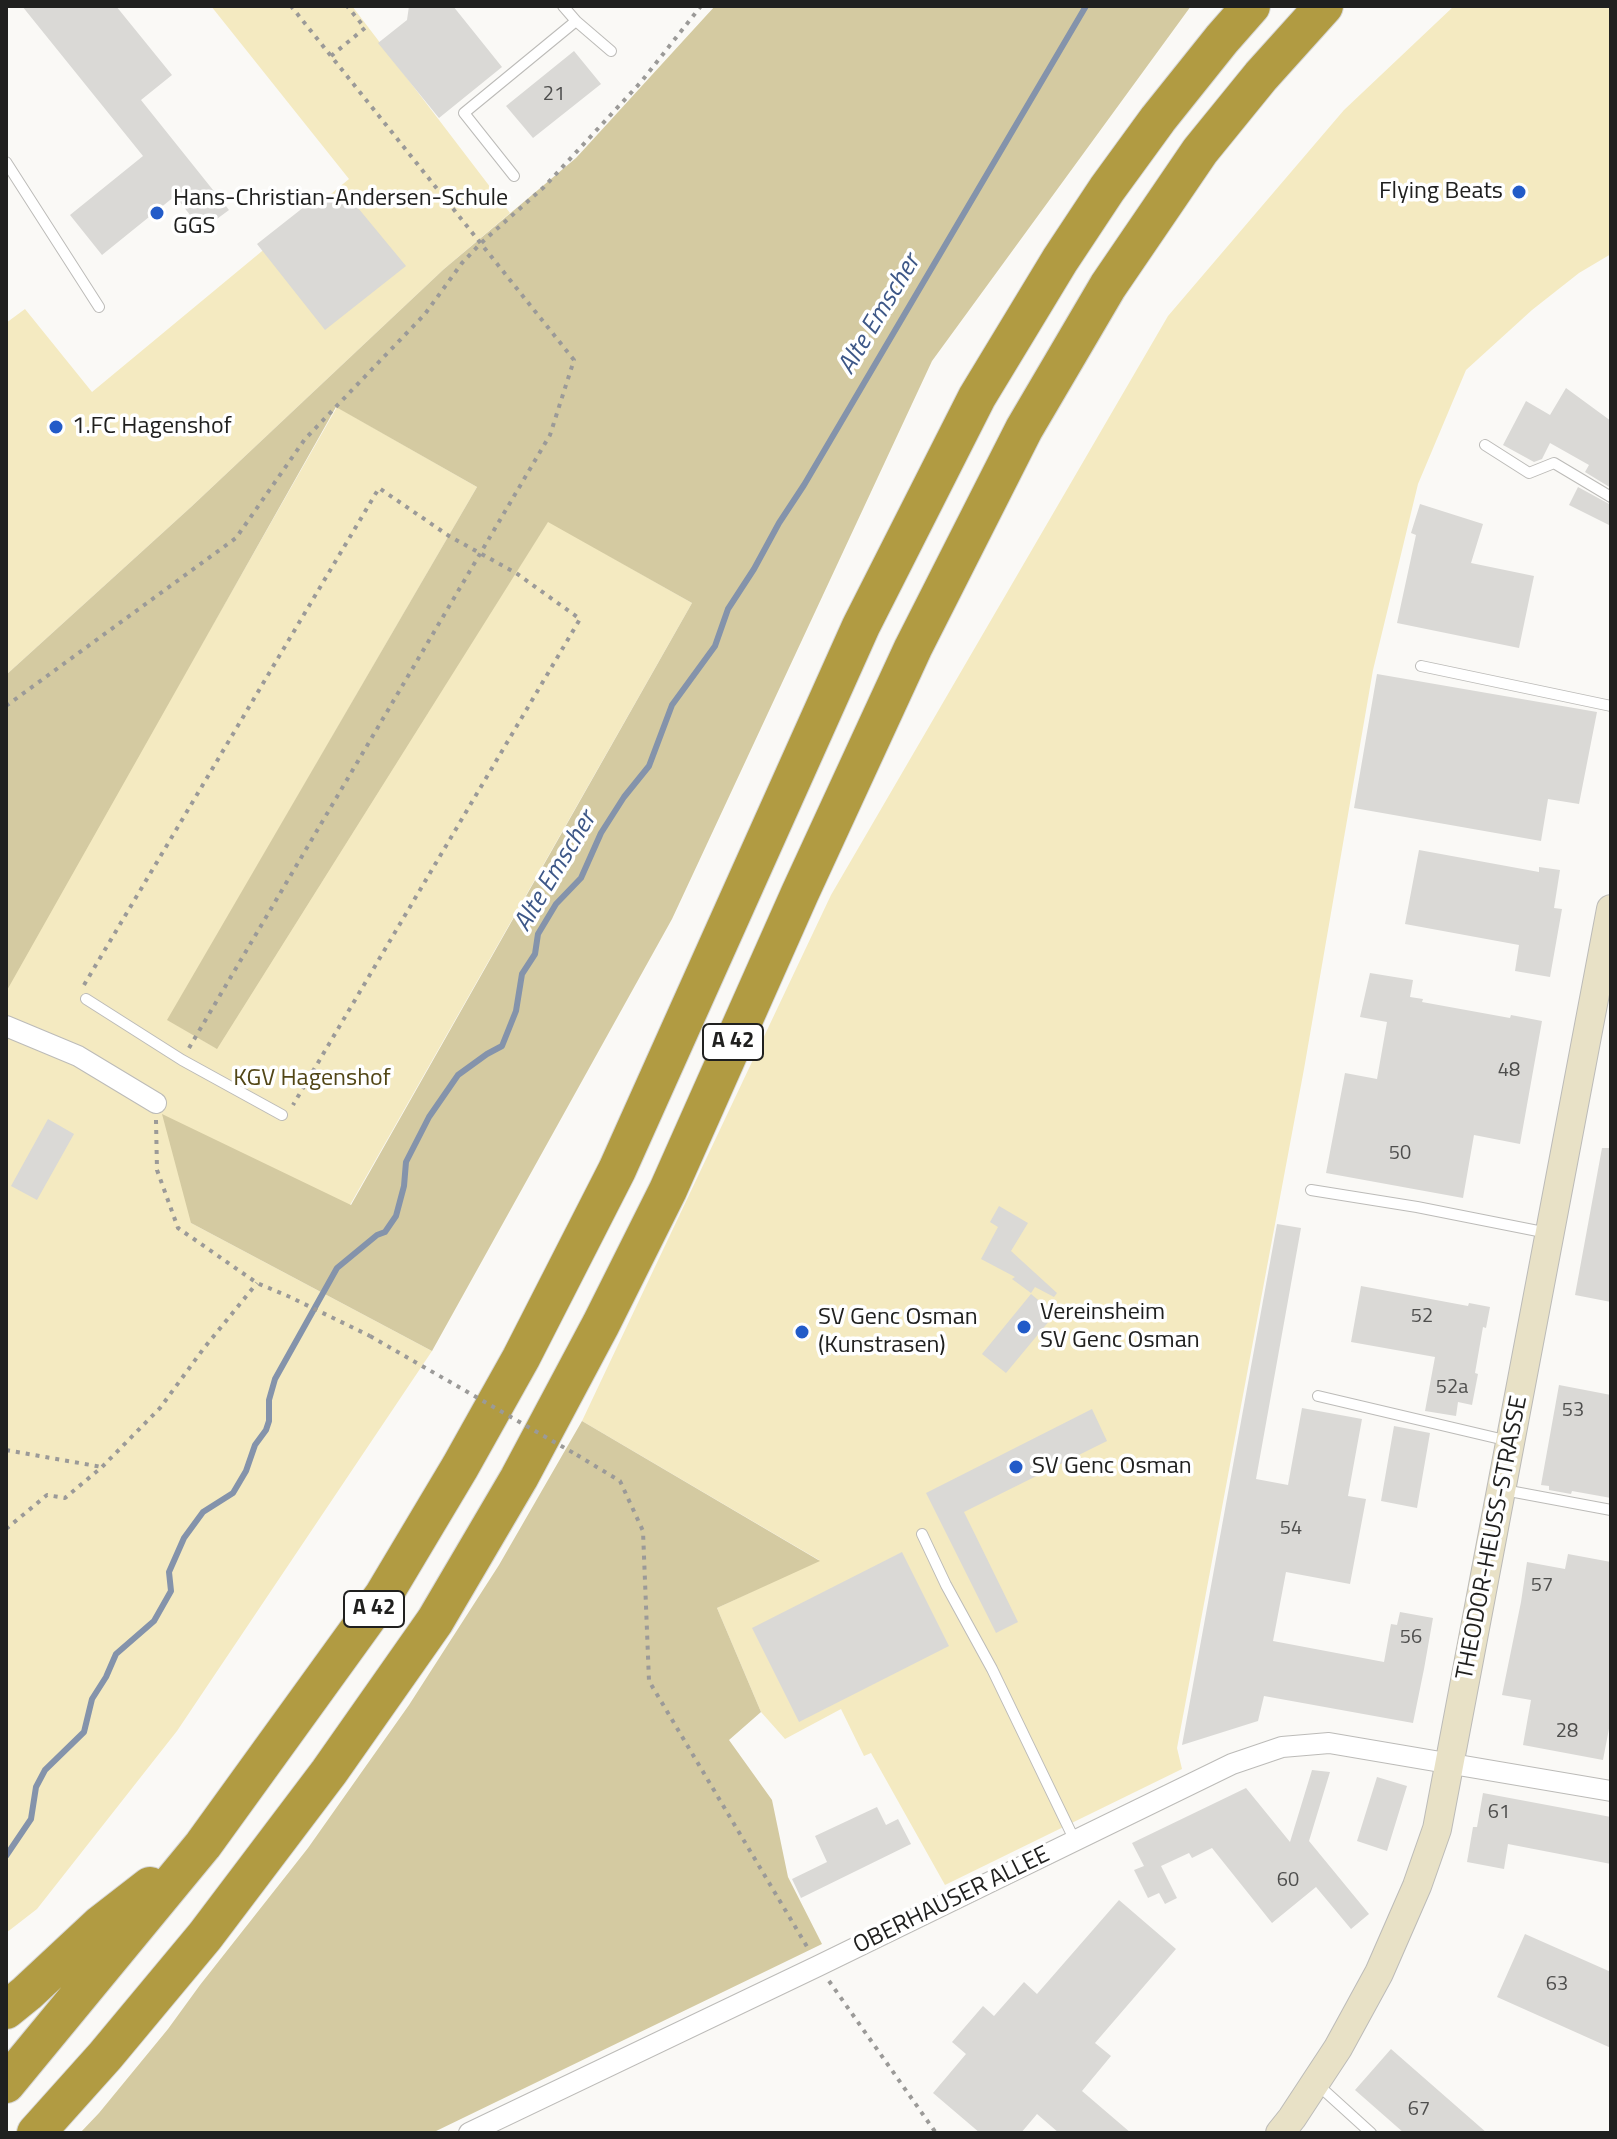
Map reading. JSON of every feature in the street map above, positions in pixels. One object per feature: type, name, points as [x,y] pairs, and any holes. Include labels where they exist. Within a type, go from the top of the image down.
[{"type":"highway","name":"A 42","points":[[6,2084],[203,1845],[383,1596],[521,1358],[617,1170],[861,626],[977,397],[1107,189],[1158,119],[1251,6]]},
{"type":"highway","name":"A 42","points":[[36,2133],[205,1936],[329,1772],[435,1621],[519,1478],[668,1190],[906,662],[1024,429],[1108,286],[1200,151],[1324,6]]},
{"type":"highway","points":[[6,2010],[101,1924],[203,1845]]},
{"type":"street","name":"THEODOR-HEUSS-STRASSE","points":[[1280,2133],[1338,2048],[1379,1973],[1417,1886],[1437,1829],[1611,909]]},
{"type":"street","points":[[6,1026],[78,1056],[156,1103]]},
{"type":"street","name":"OBERHAUSER ALLEE","points":[[469,2133],[1232,1764],[1282,1747],[1329,1743],[1611,1791]]},
{"type":"lane","points":[[563,6],[611,51]]},
{"type":"lane","points":[[514,176],[464,113],[576,21]]},
{"type":"lane","points":[[6,162],[99,307]]},
{"type":"lane","points":[[1485,445],[1529,473],[1554,463],[1611,497]]},
{"type":"lane","points":[[1421,666],[1611,706]]},
{"type":"lane","points":[[86,999],[182,1060],[282,1115]]},
{"type":"lane","points":[[1311,1190],[1550,1233]]},
{"type":"lane","points":[[1318,1396],[1511,1441]]},
{"type":"lane","points":[[1502,1490],[1611,1510]]},
{"type":"lane","points":[[922,1534],[992,1669],[1075,1841]]},
{"type":"lane","points":[[1315,2083],[1371,2133]]},
{"type":"path","points":[[182,1060],[550,435],[574,360],[291,6]]},
{"type":"path","points":[[331,56],[365,28],[347,6]]},
{"type":"path","points":[[6,706],[236,538],[305,439],[425,314],[462,263],[544,187],[641,82],[701,6]]},
{"type":"path","points":[[86,999],[79,993],[379,488],[449,536],[516,573],[580,619],[286,1117],[282,1115]]},
{"type":"path","points":[[156,1103],[157,1170],[178,1228],[257,1283],[370,1336],[620,1481],[643,1531],[649,1681],[818,1966],[936,2133]]},
{"type":"path","points":[[6,1529],[47,1495],[65,1498],[102,1467],[160,1408],[257,1283]]},
{"type":"path","points":[[6,1450],[102,1467]]},
{"type":"green space","points":[[211,6],[352,6],[510,213],[444,269],[191,507],[6,675],[6,323],[25,309],[92,392],[349,179]]},
{"type":"green space","points":[[1454,6],[1611,6],[1611,254],[1579,273],[1532,310],[1466,370],[1418,484],[1373,670],[1304,1069],[1177,1748],[1182,1769],[945,1885],[871,1753],[864,1756],[841,1709],[785,1739],[761,1712],[717,1608],[819,1560],[582,1421],[831,895],[1168,316],[1344,110]]},
{"type":"green space","name":"KGV Hagenshof","points":[[337,407],[477,487],[168,1020],[216,1048],[548,521],[692,603],[350,1205],[191,1223],[432,1351],[177,1731],[37,1909],[6,1933],[6,987]]},
{"type":"shaded area","points":[[715,6],[1191,6],[932,361],[672,919],[432,1351],[191,1223],[162,1114],[351,1205],[692,603],[548,522],[217,1049],[167,1020],[477,487],[336,407],[6,992],[6,675],[191,507],[444,269],[576,158]]},
{"type":"shaded area","points":[[582,1421],[820,1561],[717,1608],[761,1712],[729,1740],[772,1800],[788,1877],[822,1944],[432,2133],[80,2133],[168,2029],[308,1848],[409,1705],[499,1565]]},
{"type":"building","points":[[22,6],[116,6],[172,75],[141,100],[229,210],[202,230],[175,196],[102,255],[70,215],[143,156]]},
{"type":"building","points":[[409,6],[453,6],[502,67],[439,118],[378,43],[407,20]]},
{"type":"building","points":[[574,51],[601,84],[533,138],[506,106]]},
{"type":"building","points":[[344,191],[406,266],[325,330],[257,244],[323,192],[330,202]]},
{"type":"building","points":[[1566,388],[1611,421],[1611,488],[1585,472],[1589,465],[1550,443],[1542,459],[1534,462],[1503,445],[1526,401],[1550,415]]},
{"type":"building","points":[[1578,487],[1611,505],[1611,526],[1569,505]]},
{"type":"building","points":[[1420,504],[1483,524],[1471,563],[1534,576],[1519,648],[1397,623],[1416,535],[1411,533]]},
{"type":"building","points":[[1377,674],[1597,712],[1579,804],[1548,799],[1541,841],[1354,808]]},
{"type":"building","points":[[1419,850],[1539,872],[1539,867],[1560,870],[1554,908],[1562,909],[1550,977],[1515,971],[1519,945],[1405,924]]},
{"type":"building","points":[[1370,973],[1413,980],[1410,997],[1423,999],[1422,1002],[1542,1021],[1520,1144],[1474,1135],[1463,1198],[1326,1173],[1345,1073],[1377,1079],[1387,1022],[1360,1017]]},
{"type":"building","points":[[48,1119],[74,1134],[37,1200],[11,1186]]},
{"type":"building","points":[[1602,1148],[1611,1148],[1611,1302],[1575,1295]]},
{"type":"building","points":[[999,1206],[1028,1223],[1011,1251],[1057,1293],[1054,1297],[1035,1287],[1031,1293],[1012,1279],[1015,1277],[981,1259],[998,1227],[990,1222]]},
{"type":"building","points":[[1277,1224],[1301,1228],[1256,1479],[1288,1485],[1302,1408],[1362,1419],[1348,1496],[1366,1499],[1350,1584],[1286,1572],[1273,1641],[1384,1662],[1391,1624],[1397,1625],[1400,1612],[1433,1618],[1424,1669],[1413,1723],[1264,1696],[1258,1721],[1182,1745]]},
{"type":"building","points":[[1361,1286],[1468,1306],[1469,1303],[1490,1307],[1486,1328],[1483,1327],[1472,1405],[1458,1402],[1456,1416],[1425,1411],[1435,1357],[1351,1342]]},
{"type":"building","name":"Vereinsheim SV Genc Osman","points":[[1031,1294],[1055,1314],[1006,1373],[982,1354]]},
{"type":"building","points":[[1559,1385],[1611,1395],[1611,1498],[1549,1490],[1549,1486],[1541,1485]]},
{"type":"building","name":"SV Genc Osman","points":[[1092,1409],[1107,1441],[964,1512],[1018,1622],[996,1633],[926,1493]]},
{"type":"building","points":[[1394,1426],[1430,1433],[1417,1508],[1381,1501]]},
{"type":"building","points":[[902,1552],[949,1646],[799,1722],[752,1628]]},
{"type":"building","points":[[1568,1554],[1611,1562],[1611,1718],[1603,1760],[1523,1745],[1531,1700],[1502,1695],[1527,1562],[1565,1569]]},
{"type":"building","points":[[1312,1770],[1330,1772],[1309,1841],[1369,1914],[1351,1929],[1316,1887],[1272,1923],[1212,1848],[1192,1858],[1189,1853],[1161,1866],[1177,1898],[1165,1904],[1159,1893],[1148,1898],[1134,1870],[1144,1866],[1132,1843],[1246,1788],[1290,1842]]},
{"type":"building","points":[[1377,1777],[1407,1786],[1387,1851],[1357,1841]]},
{"type":"building","points":[[1483,1793],[1611,1817],[1611,1864],[1508,1844],[1504,1869],[1467,1862]]},
{"type":"building","points":[[877,1807],[886,1825],[898,1819],[911,1844],[801,1898],[792,1879],[827,1862],[815,1836]]},
{"type":"building","points":[[1119,1900],[1176,1949],[1095,2043],[1111,2056],[1082,2091],[1131,2133],[1059,2133],[1037,2114],[1021,2133],[980,2133],[933,2093],[966,2054],[952,2042],[983,2006],[994,2016],[1024,1982],[1037,1994]]},
{"type":"building","points":[[1525,1934],[1611,1972],[1611,2048],[1497,1997]]},
{"type":"building","points":[[1391,2049],[1487,2133],[1404,2133],[1355,2090]]},
{"type":"waterway","name":"Alte Emscher","points":[[6,1856],[31,1819],[36,1787],[45,1770],[84,1732],[92,1699],[116,1654],[154,1621],[171,1591],[169,1572],[184,1538],[203,1512],[233,1493],[246,1471],[255,1445],[269,1421],[269,1400],[275,1379],[337,1268],[385,1232],[396,1216],[404,1186],[406,1162],[429,1117],[458,1075],[502,1046],[516,1011],[522,974],[535,954],[538,934],[556,904],[581,878],[601,833],[649,766],[672,705],[715,646],[728,609],[1086,6]]},
{"type":"place","name":"Flying Beats","points":[[1519,192]]},
{"type":"place","name":"Hans-Christian-Andersen-Schule GGS","points":[[157,213]]},
{"type":"place","name":"1.FC Hagenshof","points":[[56,427]]},
{"type":"place","name":"Vereinsheim SV Genc Osman","points":[[1024,1327]]},
{"type":"place","name":"SV Genc Osman (Kunstrasen)","points":[[802,1332]]},
{"type":"place","name":"SV Genc Osman","points":[[1016,1467]]}]
